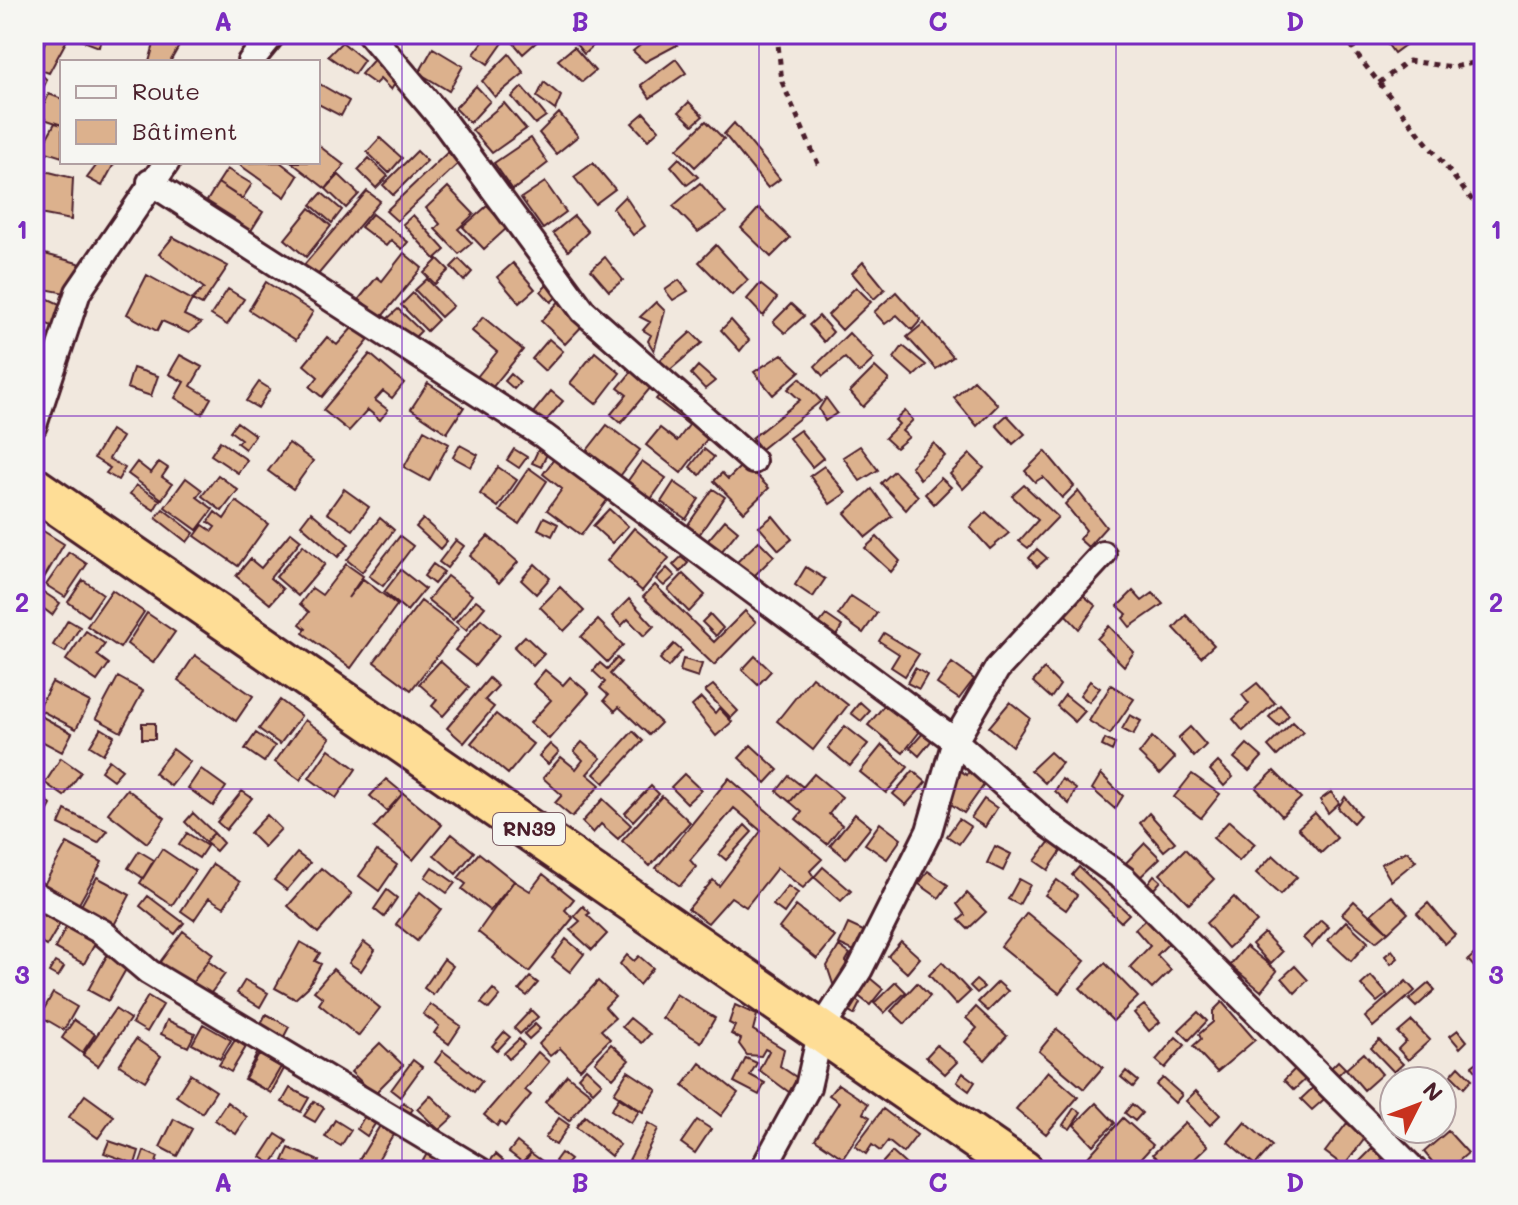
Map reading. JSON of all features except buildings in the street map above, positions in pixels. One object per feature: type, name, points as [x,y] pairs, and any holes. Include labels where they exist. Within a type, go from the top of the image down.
[{"type":"highway","name":"RN39","points":[[34,488],[1023,1171]]},
{"type":"street","points":[[252,60],[273,34]]},
{"type":"street","points":[[370,34],[441,118],[583,311],[753,461]]},
{"type":"street","points":[[34,425],[78,292],[150,182],[165,164]]},
{"type":"street","points":[[150,182],[544,436],[955,741],[1048,824],[1124,879],[1415,1171]]},
{"type":"street","points":[[762,1171],[808,1087],[821,1030],[860,969],[929,831],[955,741],[997,669],[1103,554]]},
{"type":"street","points":[[34,894],[102,932],[149,972],[481,1171]]},
{"type":"path","points":[[777,34],[782,82],[819,166]]},
{"type":"path","points":[[1345,34],[1379,83],[1484,215]]},
{"type":"path","points":[[1379,83],[1408,61],[1453,67],[1484,61]]}]
